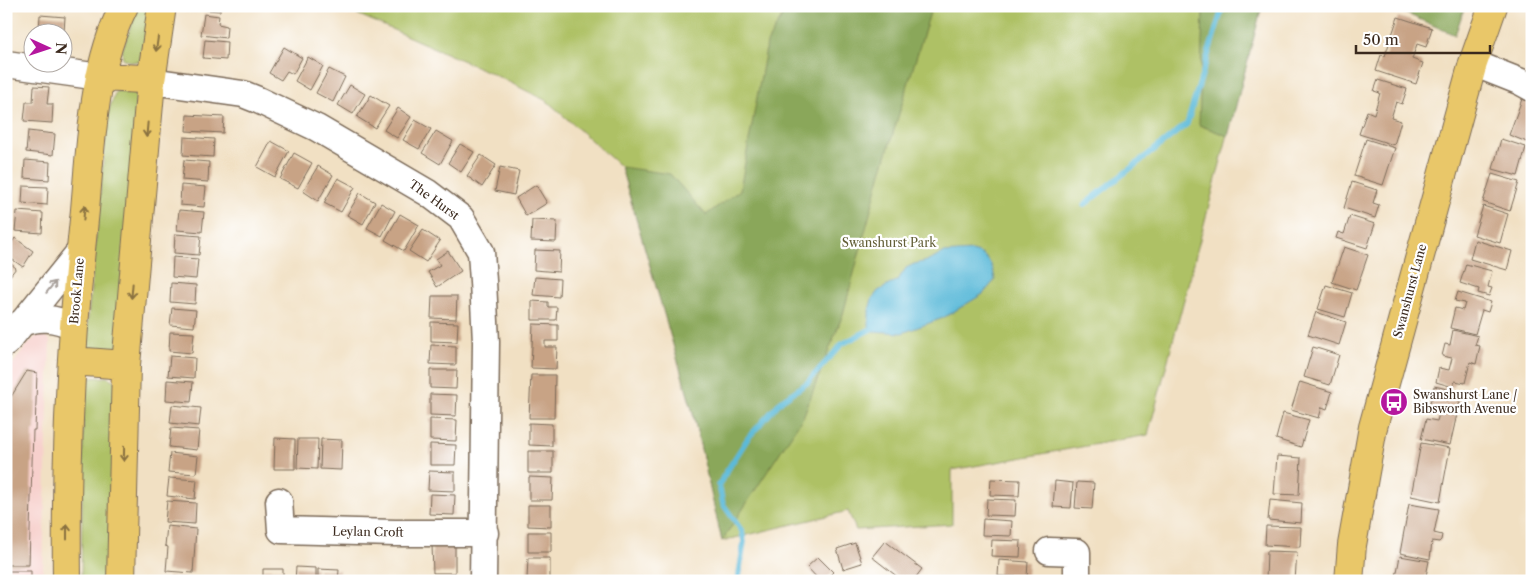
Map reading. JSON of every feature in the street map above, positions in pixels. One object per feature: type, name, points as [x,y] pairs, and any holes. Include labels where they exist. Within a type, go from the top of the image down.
[{"type":"main road","name":"Brook Lane","points":[[66,581],[66,506],[72,361],[91,140],[100,77],[116,21],[124,6]]},
{"type":"main road","points":[[121,581],[126,365],[152,81],[162,6]]},
{"type":"main road","name":"Swanshurst Lane","points":[[1349,581],[1352,545],[1373,427],[1473,63],[1493,6]]},
{"type":"main road","points":[[100,77],[152,81]]},
{"type":"main road","points":[[72,361],[126,365]]},
{"type":"street","points":[[1473,63],[1532,88]]},
{"type":"street","points":[[6,64],[100,77]]},
{"type":"street","name":"The Hurst","points":[[152,81],[242,94],[258,100],[317,128],[428,193],[461,218],[481,252],[483,281],[486,342],[483,581]]},
{"type":"street","points":[[14,333],[81,250]]},
{"type":"street","points":[[14,333],[35,318],[58,320],[74,326]]},
{"type":"street","name":"Leylan Croft","points":[[279,501],[281,530],[485,533]]},
{"type":"street","points":[[1049,551],[1077,552],[1077,581]]},
{"type":"shaded area","points":[[44,335],[50,340],[43,571],[6,571],[6,373],[28,344],[37,336]]},
{"type":"green space","points":[[139,6],[152,6],[140,61],[132,62],[123,59],[122,51]]},
{"type":"green space","name":"Swanshurst Park","points":[[339,6],[1262,6],[1148,435],[952,470],[952,524],[856,530],[848,511],[722,541],[692,409],[621,167],[547,101],[491,73]]},
{"type":"green space","points":[[788,6],[932,6],[880,176],[843,314],[803,417],[722,541],[692,409],[621,167],[670,174],[706,215],[740,190],[767,43]]},
{"type":"green space","points":[[1201,6],[1262,6],[1228,136],[1199,125],[1203,11]]},
{"type":"green space","points":[[1389,6],[1465,6],[1455,35]]},
{"type":"green space","points":[[116,91],[136,92],[121,357],[85,349],[108,112]]},
{"type":"green space","points":[[107,377],[117,382],[112,581],[81,581],[84,378]]},
{"type":"water","points":[[978,252],[989,261],[994,275],[995,280],[983,294],[943,318],[902,333],[872,331],[869,326],[869,310],[872,299],[878,291],[898,280],[906,268],[931,260],[943,253]]},
{"type":"building","points":[[206,6],[220,6],[220,11],[206,10]]},
{"type":"building","points":[[204,14],[219,16],[218,24],[227,26],[226,38],[201,35]]},
{"type":"building","points":[[40,15],[65,17],[65,22],[40,22]]},
{"type":"building","points":[[1398,17],[1432,28],[1426,47],[1417,44],[1412,59],[1423,63],[1416,84],[1376,71],[1381,55],[1385,56]]},
{"type":"building","points":[[205,40],[227,42],[226,60],[203,58]]},
{"type":"building","points":[[284,47],[302,58],[293,74],[287,71],[281,80],[269,73]]},
{"type":"building","points":[[308,57],[323,66],[310,90],[295,81]]},
{"type":"building","points":[[329,69],[345,77],[333,102],[316,93]]},
{"type":"building","points":[[1378,80],[1407,89],[1402,104],[1396,102],[1391,118],[1401,121],[1394,145],[1359,134],[1367,111],[1374,114],[1380,93],[1374,91]]},
{"type":"building","points":[[350,85],[365,94],[353,114],[338,105]]},
{"type":"building","points":[[34,86],[49,87],[47,104],[53,104],[52,123],[24,121],[26,102],[33,102]]},
{"type":"building","points":[[371,95],[389,106],[375,128],[357,117]]},
{"type":"building","points":[[1522,99],[1532,103],[1532,144],[1509,135]]},
{"type":"building","points":[[398,108],[411,117],[397,138],[384,130]]},
{"type":"building","points":[[187,115],[224,117],[223,133],[186,131]]},
{"type":"building","points":[[415,120],[431,129],[419,149],[403,140]]},
{"type":"building","points":[[28,131],[55,134],[53,155],[26,152]]},
{"type":"building","points":[[436,131],[453,141],[440,164],[422,153]]},
{"type":"building","points":[[184,137],[214,139],[213,157],[183,155]]},
{"type":"building","points":[[1366,139],[1395,148],[1383,185],[1354,176]]},
{"type":"building","points":[[1501,139],[1526,147],[1518,176],[1493,169]]},
{"type":"building","points":[[271,141],[289,151],[275,177],[257,167]]},
{"type":"building","points":[[460,144],[474,152],[461,172],[448,163]]},
{"type":"building","points":[[294,153],[312,163],[298,188],[280,179]]},
{"type":"building","points":[[481,155],[496,165],[482,187],[467,176]]},
{"type":"building","points":[[25,160],[50,162],[49,180],[24,178]]},
{"type":"building","points":[[184,160],[209,162],[208,182],[182,180]]},
{"type":"building","points":[[318,166],[333,175],[318,201],[303,191]]},
{"type":"building","points":[[500,167],[519,171],[514,195],[495,191]]},
{"type":"building","points":[[1492,174],[1519,182],[1510,211],[1483,202]]},
{"type":"building","points":[[338,178],[355,187],[341,212],[324,203]]},
{"type":"building","points":[[1352,182],[1377,190],[1373,203],[1379,205],[1375,218],[1344,208]]},
{"type":"building","points":[[181,185],[206,187],[204,207],[180,205]]},
{"type":"building","points":[[536,185],[547,203],[526,216],[516,198]]},
{"type":"building","points":[[23,186],[48,187],[47,205],[22,203]]},
{"type":"building","points":[[360,193],[375,202],[363,224],[347,215]]},
{"type":"building","points":[[381,203],[395,211],[382,236],[367,228]]},
{"type":"building","points":[[1483,206],[1508,214],[1500,243],[1474,235]]},
{"type":"building","points":[[179,210],[204,212],[202,232],[177,230]]},
{"type":"building","points":[[17,211],[43,213],[42,233],[15,231]]},
{"type":"building","points":[[400,214],[419,225],[404,251],[385,240]]},
{"type":"building","points":[[1350,216],[1375,224],[1367,248],[1336,238],[1338,232],[1344,234]]},
{"type":"building","points":[[532,220],[557,221],[556,242],[531,241]]},
{"type":"building","points":[[423,230],[440,241],[426,262],[409,251]]},
{"type":"building","points":[[175,234],[201,236],[199,255],[174,253]]},
{"type":"building","points":[[15,238],[33,251],[23,267],[6,255],[6,251]]},
{"type":"building","points":[[1475,240],[1512,251],[1507,270],[1470,259]]},
{"type":"building","points":[[1344,247],[1368,255],[1356,290],[1332,282]]},
{"type":"building","points":[[535,250],[560,251],[559,272],[534,270]]},
{"type":"building","points":[[448,251],[461,271],[437,287],[428,272],[440,265],[436,259]]},
{"type":"building","points":[[173,257],[198,259],[196,279],[172,277]]},
{"type":"building","points":[[6,260],[16,268],[6,281]]},
{"type":"building","points":[[1466,264],[1492,271],[1488,287],[1492,288],[1489,296],[1478,293],[1479,289],[1460,283]]},
{"type":"building","points":[[535,277],[560,279],[559,297],[533,295]]},
{"type":"building","points":[[171,283],[196,285],[195,304],[170,302]]},
{"type":"building","points":[[1326,285],[1352,293],[1345,317],[1318,309]]},
{"type":"building","points":[[1458,292],[1491,302],[1488,312],[1482,310],[1475,334],[1450,328],[1455,308],[1463,310],[1465,303],[1455,301]]},
{"type":"building","points":[[432,296],[457,296],[456,319],[431,318]]},
{"type":"building","points":[[532,301],[548,302],[548,307],[557,307],[556,320],[532,320]]},
{"type":"building","points":[[172,308],[196,310],[194,327],[170,325]]},
{"type":"building","points":[[1316,312],[1346,322],[1339,345],[1308,335]]},
{"type":"building","points":[[431,322],[458,323],[457,342],[431,341]]},
{"type":"building","points":[[533,324],[558,325],[558,341],[545,341],[545,347],[557,347],[556,369],[531,368]]},
{"type":"building","points":[[1453,330],[1478,336],[1475,345],[1480,346],[1476,364],[1470,362],[1465,383],[1455,381],[1453,387],[1436,382],[1439,368],[1449,370],[1452,358],[1442,356],[1445,344],[1450,345]]},
{"type":"building","points":[[170,332],[194,333],[192,353],[169,351]]},
{"type":"building","points":[[431,345],[456,346],[456,365],[430,364]]},
{"type":"building","points":[[1313,347],[1339,355],[1330,385],[1304,377]]},
{"type":"building","points":[[170,356],[195,358],[194,378],[168,376]]},
{"type":"building","points":[[430,370],[457,370],[456,389],[430,388]]},
{"type":"building","points":[[27,371],[37,373],[35,430],[33,430],[29,565],[6,565],[6,405]]},
{"type":"building","points":[[531,375],[555,375],[554,418],[529,418]]},
{"type":"building","points":[[167,380],[193,382],[191,402],[166,400]]},
{"type":"building","points":[[1300,382],[1332,392],[1327,409],[1322,407],[1319,418],[1291,410]]},
{"type":"building","points":[[1434,386],[1462,392],[1450,445],[1421,439],[1426,419],[1437,421],[1440,410],[1429,407]]},
{"type":"building","points":[[430,394],[457,395],[456,416],[430,415]]},
{"type":"building","points":[[172,405],[201,408],[199,426],[170,423]]},
{"type":"building","points":[[1283,413],[1309,420],[1301,447],[1276,439]]},
{"type":"building","points":[[430,419],[457,420],[456,441],[430,440]]},
{"type":"building","points":[[529,423],[552,424],[552,446],[529,445]]},
{"type":"building","points":[[171,428],[199,430],[197,450],[169,447]]},
{"type":"building","points":[[275,438],[295,439],[295,469],[274,469]]},
{"type":"building","points":[[298,439],[318,439],[317,469],[297,468]]},
{"type":"building","points":[[321,439],[342,440],[341,470],[320,469]]},
{"type":"building","points":[[1421,443],[1450,448],[1440,502],[1411,496]]},
{"type":"building","points":[[430,444],[456,445],[455,465],[430,465]]},
{"type":"building","points":[[528,451],[553,451],[553,473],[528,473]]},
{"type":"building","points":[[170,453],[198,456],[196,474],[168,472]]},
{"type":"building","points":[[1277,456],[1301,458],[1299,495],[1274,494]]},
{"type":"building","points":[[429,471],[455,472],[455,491],[428,490]]},
{"type":"building","points":[[529,477],[553,478],[552,500],[529,500]]},
{"type":"building","points":[[169,478],[197,480],[195,499],[167,496]]},
{"type":"building","points":[[991,479],[1020,480],[1019,496],[990,495]]},
{"type":"building","points":[[1055,481],[1073,483],[1071,508],[1053,507]]},
{"type":"building","points":[[1077,482],[1094,483],[1092,509],[1075,508]]},
{"type":"building","points":[[430,494],[455,495],[454,515],[429,514]]},
{"type":"building","points":[[987,499],[1016,500],[1015,516],[986,515]]},
{"type":"building","points":[[1270,500],[1302,503],[1301,523],[1268,520]]},
{"type":"building","points":[[167,501],[196,503],[195,524],[165,522]]},
{"type":"building","points":[[1409,504],[1439,509],[1434,533],[1442,535],[1439,542],[1432,541],[1430,559],[1400,553]]},
{"type":"building","points":[[528,505],[551,505],[551,527],[528,526]]},
{"type":"building","points":[[983,519],[1012,521],[1011,536],[982,535]]},
{"type":"building","points":[[167,526],[196,529],[193,573],[166,571],[168,547],[165,546]]},
{"type":"building","points":[[1266,526],[1301,527],[1300,547],[1265,545]]},
{"type":"building","points":[[528,532],[551,532],[551,552],[528,552]]},
{"type":"building","points":[[992,540],[1021,541],[1020,557],[991,556]]},
{"type":"building","points":[[885,541],[922,569],[913,581],[903,581],[872,557]]},
{"type":"building","points":[[855,543],[862,563],[843,569],[837,549]]},
{"type":"building","points":[[432,545],[455,545],[455,573],[433,573]]},
{"type":"building","points":[[1267,551],[1297,552],[1295,581],[1266,581]]},
{"type":"building","points":[[1400,556],[1429,561],[1425,581],[1399,581],[1400,577],[1396,577]]},
{"type":"building","points":[[818,557],[833,572],[824,581],[820,581],[807,567]]},
{"type":"building","points":[[528,558],[550,558],[550,580],[527,579]]},
{"type":"building","points":[[999,560],[1028,562],[1027,577],[998,576]]},
{"type":"building","points":[[296,567],[316,568],[316,581],[295,581]]},
{"type":"building","points":[[263,569],[283,569],[283,581],[263,581]]},
{"type":"building","points":[[318,569],[339,570],[338,581],[318,581]]},
{"type":"building","points":[[6,571],[31,571],[31,581],[6,581]]},
{"type":"building","points":[[168,577],[195,579],[195,581],[168,581]]},
{"type":"waterway","points":[[1084,205],[1187,124],[1223,6]]},
{"type":"waterway","points":[[738,581],[744,542],[742,531],[723,504],[719,485],[723,477],[748,438],[782,400],[807,383],[842,344],[871,329]]},
{"type":"place","name":"Swanshurst Lane / Bibsworth Avenue","points":[[1394,402]]}]
